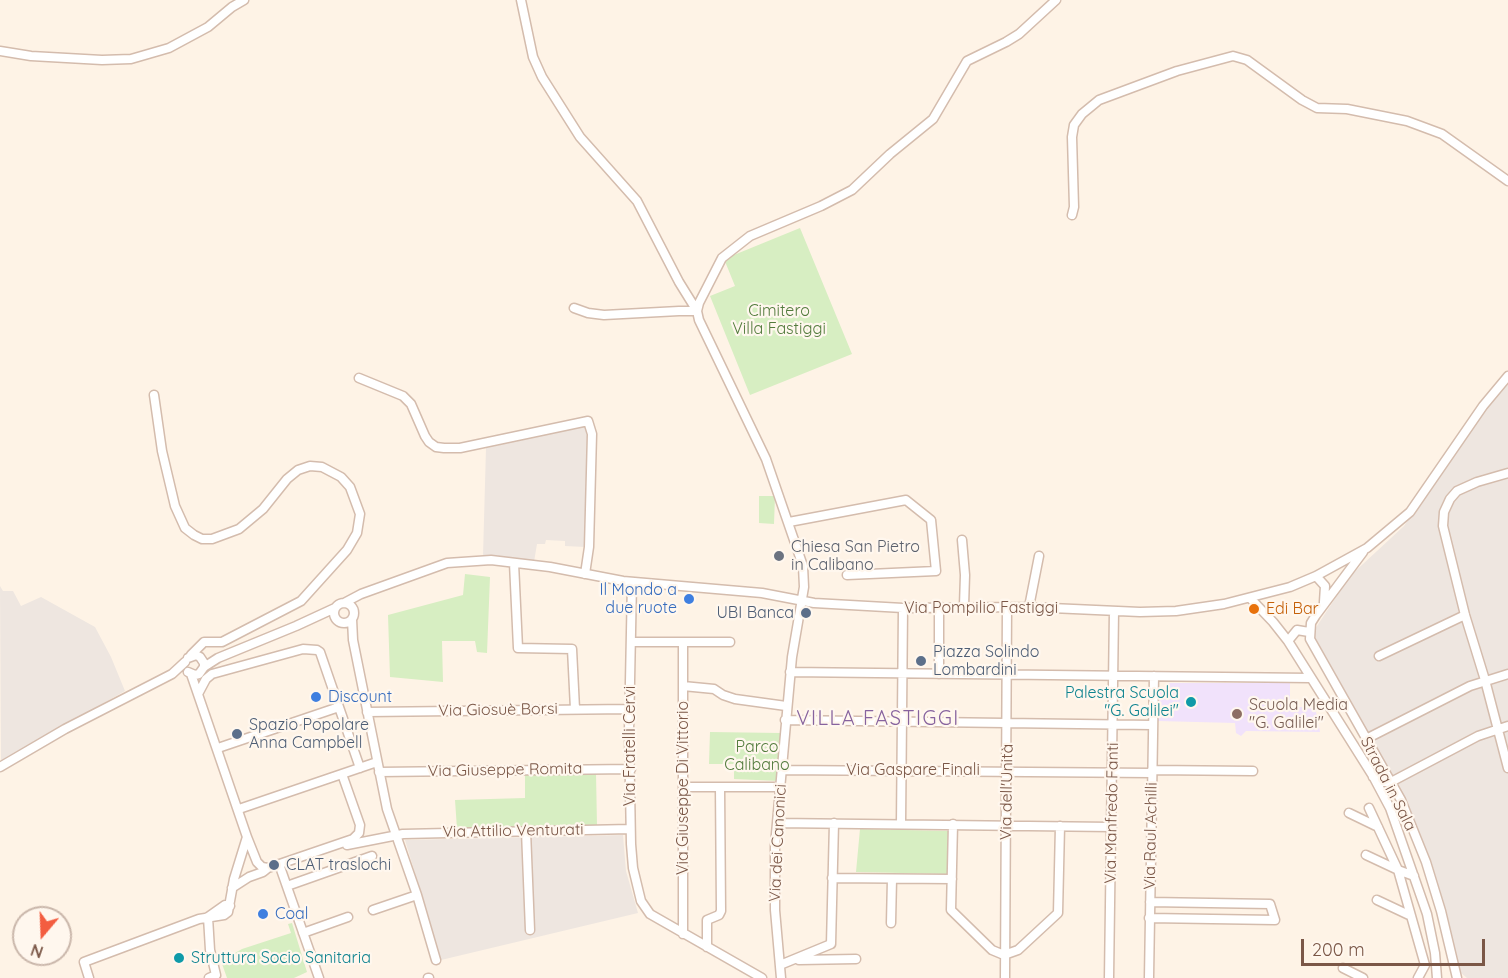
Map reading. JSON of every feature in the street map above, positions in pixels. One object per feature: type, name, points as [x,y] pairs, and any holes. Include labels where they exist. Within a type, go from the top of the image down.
[{"type":"street","points":[[0,51],[66,58],[131,59],[169,48],[208,27],[243,0]]},
{"type":"street","name":"Via dei Canonici","points":[[521,0],[533,57],[542,77],[580,137],[637,201],[679,282],[697,311],[699,320],[766,459],[789,522],[805,578],[786,706],[777,823],[776,940],[782,978]]},
{"type":"street","points":[[574,308],[604,315],[697,311],[722,258],[750,236],[821,206],[852,190],[890,154],[933,119],[967,61],[1019,34],[1056,0]]},
{"type":"street","points":[[1072,215],[1074,207],[1072,137],[1074,125],[1082,114],[1099,100],[1177,71],[1233,56],[1247,60],[1302,100],[1317,108],[1347,109],[1407,121],[1442,134],[1508,181]]},
{"type":"street","points":[[1288,641],[1297,630],[1310,632],[1311,623],[1366,548],[1410,512],[1483,406],[1508,376]]},
{"type":"street","points":[[359,378],[403,396],[411,404],[425,436],[436,447],[460,448],[586,420],[592,434],[589,547],[585,574]]},
{"type":"street","points":[[154,395],[162,451],[175,506],[185,528],[194,535],[202,539],[212,539],[239,529],[263,509],[287,479],[298,470],[310,466],[322,467],[341,477],[350,487],[360,514],[357,533],[347,550],[301,601],[222,642],[201,644],[197,660],[199,674],[172,674]]},
{"type":"street","points":[[1508,473],[1477,482],[1457,491],[1444,512],[1443,526],[1465,615],[1508,768]]},
{"type":"street","points":[[789,522],[906,500],[931,520],[936,571],[847,575]]},
{"type":"street","points":[[962,540],[965,575],[964,606]]},
{"type":"street","name":"Via Pompilio Fastiggi","points":[[344,603],[361,594],[447,563],[491,560],[632,582],[762,593],[814,603],[903,608],[1007,606],[1114,611],[1176,611],[1224,604],[1290,587],[1316,576],[1366,548]]},
{"type":"street","points":[[1029,607],[1039,556]]},
{"type":"street","points":[[514,563],[518,648],[572,649],[575,709]]},
{"type":"street","points":[[1316,576],[1325,586],[1324,604]]},
{"type":"street","name":"Via Fratelli Cervi","points":[[632,582],[629,709],[630,829],[633,868],[641,901],[645,908],[683,934]]},
{"type":"street","points":[[342,623],[347,622],[353,615],[361,594]]},
{"type":"street","name":"Strada in Sala","points":[[1250,598],[1274,622],[1288,641],[1373,776],[1390,808],[1427,914],[1437,978]]},
{"type":"street","points":[[335,612],[339,604],[350,605],[353,615],[353,640],[387,809],[417,895],[436,960]]},
{"type":"street","points":[[939,606],[939,674]]},
{"type":"street","name":"Via dell'Unità","points":[[1005,978],[1007,606]]},
{"type":"street","points":[[901,824],[903,608]]},
{"type":"street","name":"Via Manfredo Fanti","points":[[1109,978],[1114,611]]},
{"type":"street","points":[[0,767],[64,729],[197,660],[218,658],[320,615],[335,612]]},
{"type":"street","points":[[335,612],[353,640]]},
{"type":"street","points":[[1379,656],[1465,615]]},
{"type":"street","name":"Strada in Sala","points":[[1310,632],[1313,647],[1401,801],[1426,862],[1441,911],[1457,978]]},
{"type":"street","points":[[631,642],[730,642]]},
{"type":"street","name":"Via Giuseppe Di Vittorio","points":[[683,642],[683,934]]},
{"type":"street","points":[[198,694],[206,679],[212,674],[303,649],[320,652],[360,768]]},
{"type":"street","points":[[197,660],[185,668],[198,694],[257,862],[262,867],[268,868]]},
{"type":"street","points":[[790,672],[1310,678]]},
{"type":"street","points":[[1366,739],[1470,686],[1508,674]]},
{"type":"street","name":"Via Raul Achilli","points":[[1149,978],[1154,676]]},
{"type":"street","points":[[683,686],[714,689],[735,699],[786,706]]},
{"type":"street","points":[[218,748],[339,707]]},
{"type":"street","name":"Via Giosuè Borsi","points":[[368,712],[629,709]]},
{"type":"street","points":[[785,720],[1152,725]]},
{"type":"street","points":[[1373,776],[1382,782],[1391,782],[1478,736],[1508,726]]},
{"type":"street","points":[[239,809],[377,762]]},
{"type":"street","name":"Via Giuseppe Romita","points":[[379,772],[631,769]]},
{"type":"street","name":"Via Gaspare Finali","points":[[782,770],[1152,771]]},
{"type":"street","name":"Via Raul Achilli","points":[[1152,771],[1253,771]]},
{"type":"street","points":[[232,888],[268,868],[353,839],[359,833],[360,825],[342,774]]},
{"type":"street","points":[[1390,808],[1387,795],[1391,782]]},
{"type":"street","points":[[684,787],[781,787]]},
{"type":"street","points":[[706,947],[707,920],[719,915],[721,911],[720,787]]},
{"type":"street","name":"Strada in Sala","points":[[1370,808],[1398,870],[1425,965],[1418,978]]},
{"type":"street","name":"Strada in Sala","points":[[1349,813],[1378,827]]},
{"type":"street","points":[[777,823],[1112,827]]},
{"type":"street","points":[[780,965],[831,944],[834,823]]},
{"type":"street","points":[[953,824],[951,910],[992,950],[1004,955],[1018,950],[1058,913],[1060,826]]},
{"type":"street","name":"Via Attilio Venturati","points":[[328,848],[366,843],[403,834],[630,829]]},
{"type":"street","points":[[526,831],[530,930]]},
{"type":"street","points":[[90,978],[84,962],[208,916],[224,915],[228,912],[232,888],[247,837]]},
{"type":"street","points":[[1366,855],[1414,876]]},
{"type":"street","points":[[287,886],[372,856]]},
{"type":"street","name":"Strada in Sala","points":[[1398,870],[1407,857]]},
{"type":"street","points":[[279,864],[319,978]]},
{"type":"street","points":[[832,878],[952,879]]},
{"type":"street","points":[[891,923],[892,879]]},
{"type":"street","points":[[373,910],[417,895]]},
{"type":"street","points":[[1377,900],[1411,916]]},
{"type":"street","name":"Via Raul Achilli","points":[[1149,918],[1275,920],[1270,904],[1150,902]]},
{"type":"street","points":[[1218,903],[1218,919]]},
{"type":"street","points":[[208,916],[210,950],[216,975],[209,978]]},
{"type":"street","points":[[303,933],[348,917]]},
{"type":"street","points":[[683,934],[762,978]]},
{"type":"street","points":[[792,961],[856,959]]},
{"type":"street","points":[[1343,968],[1363,978]]},
{"type":"shaded area","points":[[1508,379],[1508,978],[1467,978],[1460,972],[1446,910],[1431,861],[1405,798],[1314,635],[1315,629],[1350,576],[1404,526],[1485,407]]},
{"type":"shaded area","points":[[587,426],[585,547],[565,546],[565,541],[546,540],[545,544],[537,544],[534,562],[483,556],[486,448]]},
{"type":"shaded area","points":[[0,586],[3,591],[13,591],[21,606],[41,597],[95,627],[125,691],[1,761]]},
{"type":"shaded area","name":"Scuola Media \"G. Galilei\"","points":[[1167,683],[1290,683],[1290,707],[1315,707],[1320,732],[1246,731],[1241,736],[1236,733],[1235,723],[1158,721],[1158,690],[1167,690]]},
{"type":"shaded area","points":[[623,835],[626,871],[638,913],[441,960],[405,840]]},
{"type":"green space","name":"Cimitero Villa Fastiggi","points":[[800,228],[852,354],[750,395],[710,296],[735,286],[724,259]]},
{"type":"green space","points":[[759,496],[775,496],[774,524],[759,523]]},
{"type":"green space","points":[[465,574],[490,577],[487,653],[477,652],[475,641],[442,641],[443,682],[390,677],[388,615],[463,595]]},
{"type":"green space","name":"Parco Calibano","points":[[710,732],[781,733],[779,781],[734,779],[734,764],[709,764]]},
{"type":"green space","points":[[525,773],[596,773],[597,826],[457,829],[455,800],[525,798]]},
{"type":"green space","points":[[860,829],[948,831],[947,874],[856,872]]},
{"type":"green space","points":[[292,923],[307,972],[294,978],[227,978],[221,961],[242,949],[291,933],[288,924]]},
{"type":"place","name":"Chiesa San Pietro in Calibano","points":[[779,556]]},
{"type":"place","name":"Il Mondo a due ruote","points":[[689,599]]},
{"type":"place","name":"Edi Bar","points":[[1254,609]]},
{"type":"place","name":"UBI Banca","points":[[806,613]]},
{"type":"place","name":"Piazza Solindo Lombardini","points":[[921,661]]},
{"type":"place","name":"Discount","points":[[316,697]]},
{"type":"place","name":"Palestra Scuola \"G. Galilei\"","points":[[1191,702]]},
{"type":"place","name":"Scuola Media \"G. Galilei\"","points":[[1237,714]]},
{"type":"place","name":"Spazio Popolare Anna Campbell","points":[[237,734]]},
{"type":"place","name":"CLAT traslochi","points":[[274,865]]},
{"type":"place","name":"Coal","points":[[263,914]]},
{"type":"place","name":"Struttura Socio Sanitaria","points":[[179,958]]},
{"type":"district","name":"VILLA FASTIGGI","points":[[878,719]]}]
